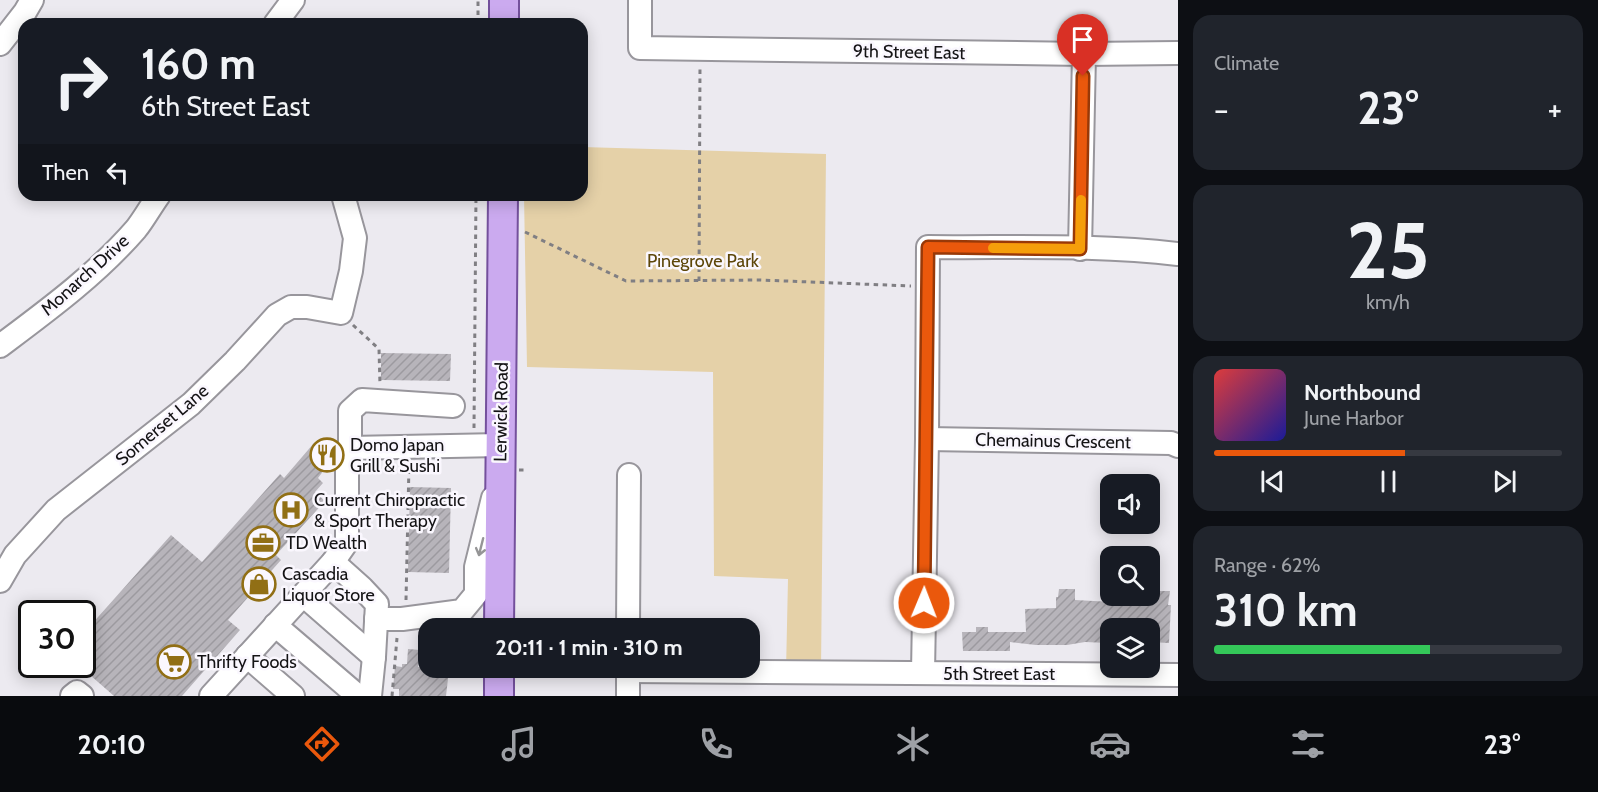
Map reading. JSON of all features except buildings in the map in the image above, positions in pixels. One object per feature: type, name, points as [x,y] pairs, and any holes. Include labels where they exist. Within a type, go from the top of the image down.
[{"type":"main road","points":[[504,0],[504,18]]},
{"type":"main road","name":"Lerwick Road","points":[[499,618],[491,454],[503,201]]},
{"type":"main road","points":[[499,678],[499,696]]},
{"type":"street","points":[[20,18],[32,0]]},
{"type":"street","points":[[280,18],[293,0]]},
{"type":"street","name":"9th Street East","points":[[640,0],[640,48],[1084,54],[1178,53]]},
{"type":"street","points":[[0,44],[18,21]]},
{"type":"street","points":[[1080,249],[1084,54]]},
{"type":"street","name":"Monarch Drive","points":[[0,346],[64,298],[98,268],[137,228],[155,201]]},
{"type":"street","points":[[341,313],[351,271],[355,238],[345,201]]},
{"type":"street","points":[[923,674],[928,247],[1152,250],[1178,254]]},
{"type":"street","name":"Somerset Lane","points":[[0,581],[15,555],[56,510],[191,404],[235,362],[277,315],[291,307],[307,307],[341,313]]},
{"type":"street","points":[[219,693],[247,656],[333,562],[347,542],[347,462],[350,448],[350,411],[362,400],[453,406]]},
{"type":"street","name":"Chemainus Crescent","points":[[927,439],[1171,442],[1178,446]]},
{"type":"street","points":[[350,448],[491,454],[476,567],[476,594],[462,611],[376,622]]},
{"type":"street","points":[[628,618],[629,475]]},
{"type":"street","points":[[333,562],[377,604],[370,696]]},
{"type":"street","points":[[303,595],[374,657]]},
{"type":"street","points":[[376,622],[418,628]]},
{"type":"street","points":[[275,625],[358,696]]},
{"type":"street","points":[[247,656],[293,696]]},
{"type":"street","name":"5th Street East","points":[[760,671],[1178,675]]},
{"type":"street","points":[[487,678],[490,696]]},
{"type":"street","points":[[628,678],[628,696]]},
{"type":"street","points":[[72,696],[77,692],[82,696]]},
{"type":"path","points":[[478,0],[478,18]]},
{"type":"path","points":[[699,281],[700,49]]},
{"type":"path","points":[[476,201],[491,454]]},
{"type":"path","points":[[525,232],[627,281],[760,280],[928,287]]},
{"type":"path","points":[[341,313],[379,349],[381,401]]},
{"type":"path","points":[[406,602],[409,460]]},
{"type":"path","points":[[392,696],[398,633]]},
{"type":"green space","name":"Pinegrove Park","points":[[588,147],[826,154],[821,671],[786,671],[788,579],[714,576],[713,372],[527,367],[524,201],[588,201]]},
{"type":"slow traffic","points":[[993,248],[1080,249],[1081,200]]},
{"type":"place","name":"Domo Japan Grill & Sushi","points":[[327,455]]},
{"type":"place","name":"Current Chiropractic & Sport Therapy","points":[[291,510]]},
{"type":"place","name":"TD Wealth","points":[[263,543]]},
{"type":"place","name":"Cascadia Liquor Store","points":[[259,584]]},
{"type":"place","name":"Thrifty Foods","points":[[174,662]]},
{"type":"route","points":[[924,603],[928,247],[1080,249],[1083,76]]}]
